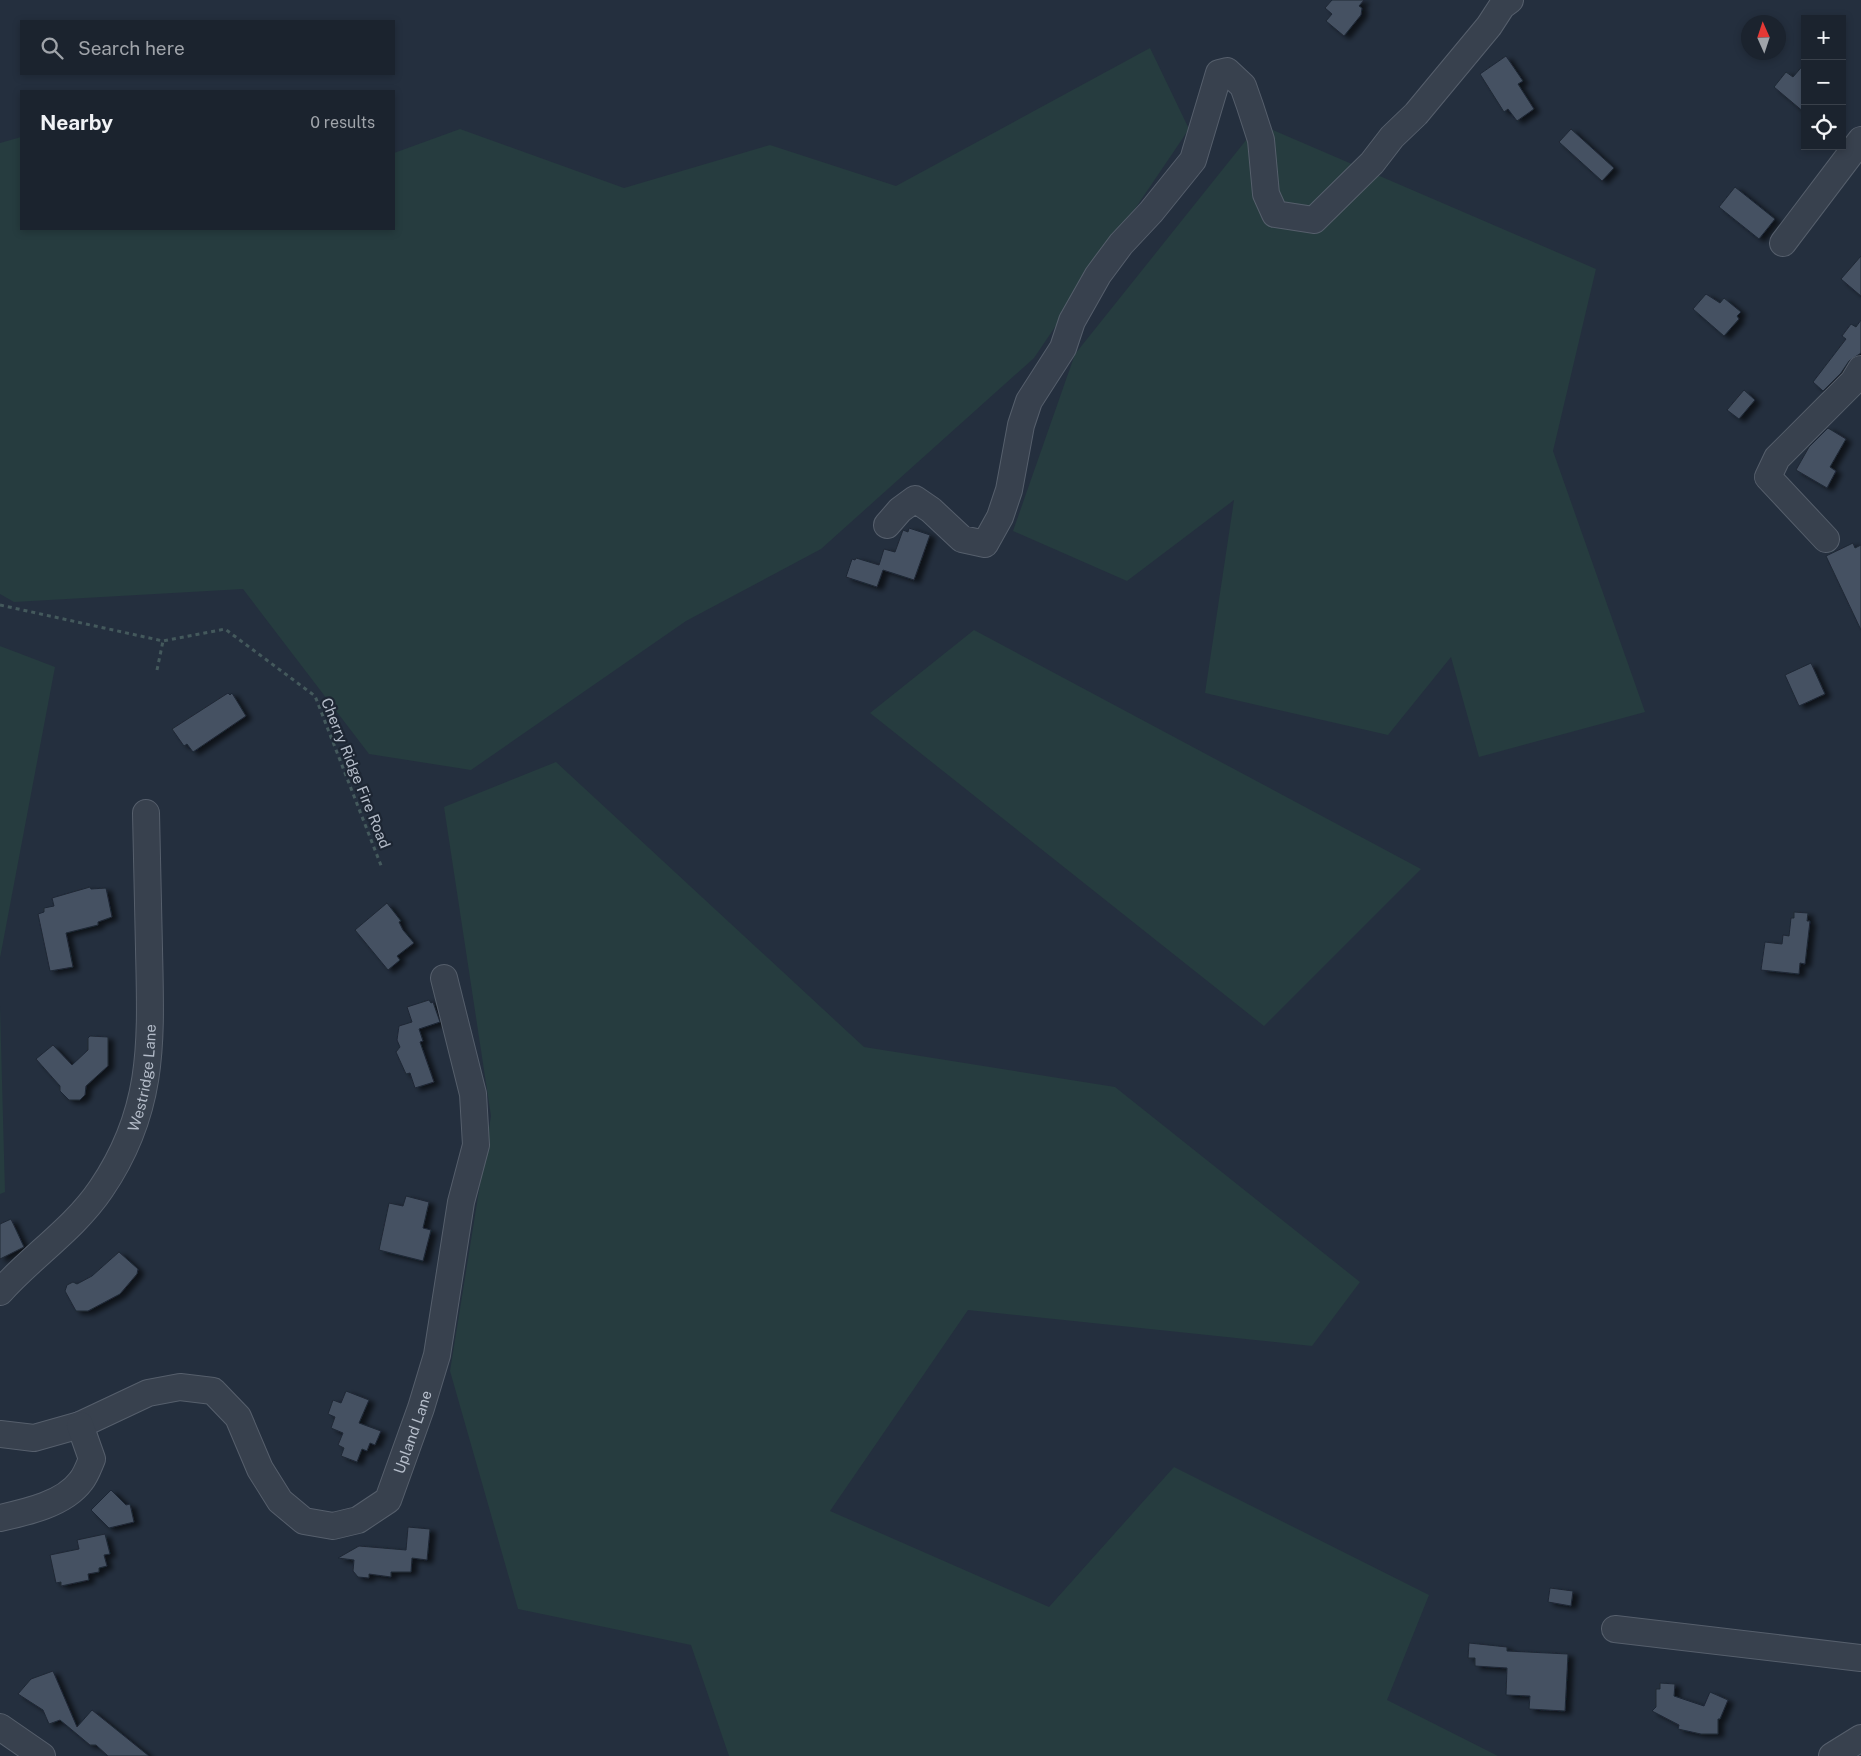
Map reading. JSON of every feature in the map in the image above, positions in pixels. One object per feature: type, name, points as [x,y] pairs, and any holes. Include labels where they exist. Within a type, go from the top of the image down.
[{"type":"street","points":[[886,525],[914,499],[931,510],[962,539],[986,544],[1000,517],[1009,490],[1020,425],[1029,401],[1063,348],[1072,321],[1098,275],[1121,244],[1151,212],[1193,160],[1219,73],[1227,71],[1242,86],[1260,140],[1266,194],[1275,214],[1314,220],[1372,163],[1392,137],[1416,114],[1466,55],[1502,6],[1510,0]]},
{"type":"street","points":[[1783,244],[1861,140]]},
{"type":"street","points":[[1826,539],[1768,477],[1777,458],[1853,382],[1861,369]]},
{"type":"street","name":"Westridge Lane","points":[[0,1292],[74,1220],[100,1190],[127,1144],[144,1096],[151,1037],[146,813]]},
{"type":"street","name":"Upland Lane","points":[[80,1425],[148,1393],[180,1387],[213,1390],[238,1417],[260,1469],[280,1500],[304,1521],[333,1526],[358,1520],[388,1500],[421,1408],[437,1355],[461,1202],[476,1145],[473,1094],[444,978]]},
{"type":"street","points":[[0,1434],[34,1438],[80,1425],[92,1459],[82,1480],[65,1497],[21,1514],[0,1518]]},
{"type":"street","points":[[1615,1629],[1861,1658]]},
{"type":"street","points":[[0,1727],[42,1756]]},
{"type":"street","points":[[1832,1756],[1861,1738]]},
{"type":"path","name":"Cherry Ridge Fire Road","points":[[0,605],[163,641],[224,629],[315,696],[382,868]]},
{"type":"path","points":[[157,670],[163,641]]},
{"type":"green space","points":[[1150,48],[1189,129],[1034,358],[821,549],[686,621],[471,770],[369,754],[243,589],[14,602],[0,594],[0,143],[20,137],[20,230],[395,230],[395,153],[460,129],[624,188],[770,145],[896,186]]},
{"type":"green space","points":[[1259,124],[1596,269],[1553,451],[1645,712],[1479,757],[1451,657],[1388,735],[1205,693],[1234,500],[1127,581],[1013,531],[1075,354]]},
{"type":"green space","points":[[974,630],[1421,869],[1264,1026],[870,713]]},
{"type":"green space","points":[[0,646],[55,667],[0,958]]},
{"type":"green space","points":[[556,762],[864,1047],[1115,1087],[1360,1282],[1312,1346],[968,1310],[830,1511],[1049,1607],[1174,1467],[1429,1595],[1387,1700],[1498,1756],[729,1756],[691,1645],[518,1609],[450,1371],[491,1116],[444,807]]},
{"type":"green space","points":[[0,1006],[5,1192],[0,1194]]},
{"type":"building","points":[[1332,0],[1364,0],[1359,6],[1362,8],[1361,15],[1344,36],[1326,21],[1332,14],[1325,8]]},
{"type":"building","points":[[1506,56],[1523,81],[1518,84],[1534,109],[1517,121],[1508,109],[1504,112],[1480,74]]},
{"type":"building","points":[[1801,68],[1801,110],[1774,87],[1786,72],[1793,77]]},
{"type":"building","points":[[1571,129],[1614,168],[1602,181],[1559,142]]},
{"type":"building","points":[[1735,187],[1775,219],[1759,239],[1719,207]]},
{"type":"building","points":[[1861,256],[1861,296],[1841,279]]},
{"type":"building","points":[[1706,294],[1720,303],[1724,298],[1741,312],[1737,316],[1739,319],[1724,336],[1693,309]]},
{"type":"building","points":[[1861,320],[1861,353],[1849,361],[1841,373],[1823,391],[1813,382],[1846,339],[1842,336],[1851,324],[1856,327]]},
{"type":"building","points":[[1744,390],[1755,400],[1739,419],[1727,410]]},
{"type":"building","points":[[1828,428],[1846,439],[1830,467],[1836,471],[1827,488],[1796,470],[1809,447]]},
{"type":"building","points":[[909,528],[930,535],[914,580],[883,570],[877,587],[846,577],[852,559],[855,560],[856,558],[879,565],[884,549],[895,552],[903,530],[908,532]]},
{"type":"building","points":[[1853,543],[1855,548],[1861,545],[1861,630],[1826,556]]},
{"type":"building","points":[[1811,663],[1825,694],[1799,706],[1785,675]]},
{"type":"building","points":[[228,693],[230,695],[232,693],[246,716],[193,752],[187,744],[184,746],[172,729]]},
{"type":"building","points":[[90,887],[91,889],[106,888],[112,917],[98,922],[98,925],[66,933],[73,967],[50,971],[38,914],[44,912],[44,908],[54,906],[52,898]]},
{"type":"building","points":[[387,903],[401,921],[399,922],[403,930],[414,943],[397,956],[400,960],[388,970],[355,930]]},
{"type":"building","points":[[1794,912],[1808,913],[1807,921],[1810,921],[1805,964],[1800,963],[1799,974],[1761,970],[1765,942],[1782,944],[1783,935],[1789,936],[1791,918],[1794,918]]},
{"type":"building","points":[[429,1000],[431,1003],[433,1002],[440,1022],[419,1029],[423,1041],[420,1042],[434,1082],[415,1088],[410,1073],[406,1074],[396,1052],[400,1047],[397,1040],[399,1026],[412,1022],[407,1007]]},
{"type":"building","points":[[90,1036],[108,1037],[108,1066],[86,1086],[85,1095],[80,1100],[69,1100],[60,1091],[60,1086],[36,1059],[53,1045],[72,1065],[88,1050],[88,1038]]},
{"type":"building","points":[[406,1196],[429,1202],[423,1228],[431,1230],[423,1261],[379,1250],[389,1203],[403,1206]]},
{"type":"building","points":[[11,1219],[24,1247],[0,1259],[0,1224]]},
{"type":"building","points":[[119,1252],[138,1269],[137,1274],[120,1294],[88,1311],[76,1311],[65,1291],[67,1285],[73,1282],[77,1284],[92,1276]]},
{"type":"building","points":[[346,1391],[369,1400],[359,1423],[381,1431],[375,1445],[370,1443],[367,1451],[362,1449],[357,1462],[341,1456],[344,1448],[338,1445],[343,1433],[331,1428],[335,1417],[328,1414],[333,1400],[341,1403]]},
{"type":"building","points":[[111,1490],[126,1505],[130,1504],[134,1522],[109,1528],[91,1510]]},
{"type":"building","points":[[408,1527],[430,1529],[427,1560],[412,1558],[411,1572],[391,1572],[391,1577],[369,1574],[369,1578],[358,1577],[353,1571],[354,1560],[338,1558],[359,1546],[406,1550]]},
{"type":"building","points":[[105,1534],[110,1554],[104,1555],[107,1566],[99,1568],[99,1572],[88,1574],[89,1580],[61,1586],[61,1582],[56,1583],[50,1555],[79,1549],[77,1540]]},
{"type":"building","points":[[1550,1588],[1573,1591],[1571,1606],[1548,1602]]},
{"type":"building","points":[[1469,1643],[1507,1647],[1507,1651],[1568,1654],[1565,1711],[1529,1709],[1530,1696],[1506,1695],[1507,1668],[1475,1666],[1475,1658],[1468,1658]]},
{"type":"building","points":[[53,1671],[77,1727],[92,1710],[149,1756],[108,1756],[96,1745],[90,1745],[60,1720],[49,1724],[43,1710],[18,1694],[31,1679]]},
{"type":"building","points":[[1660,1683],[1675,1684],[1674,1696],[1704,1706],[1710,1692],[1728,1700],[1720,1719],[1718,1719],[1718,1734],[1701,1734],[1678,1729],[1679,1725],[1652,1711],[1656,1707],[1656,1689],[1660,1689]]}]
